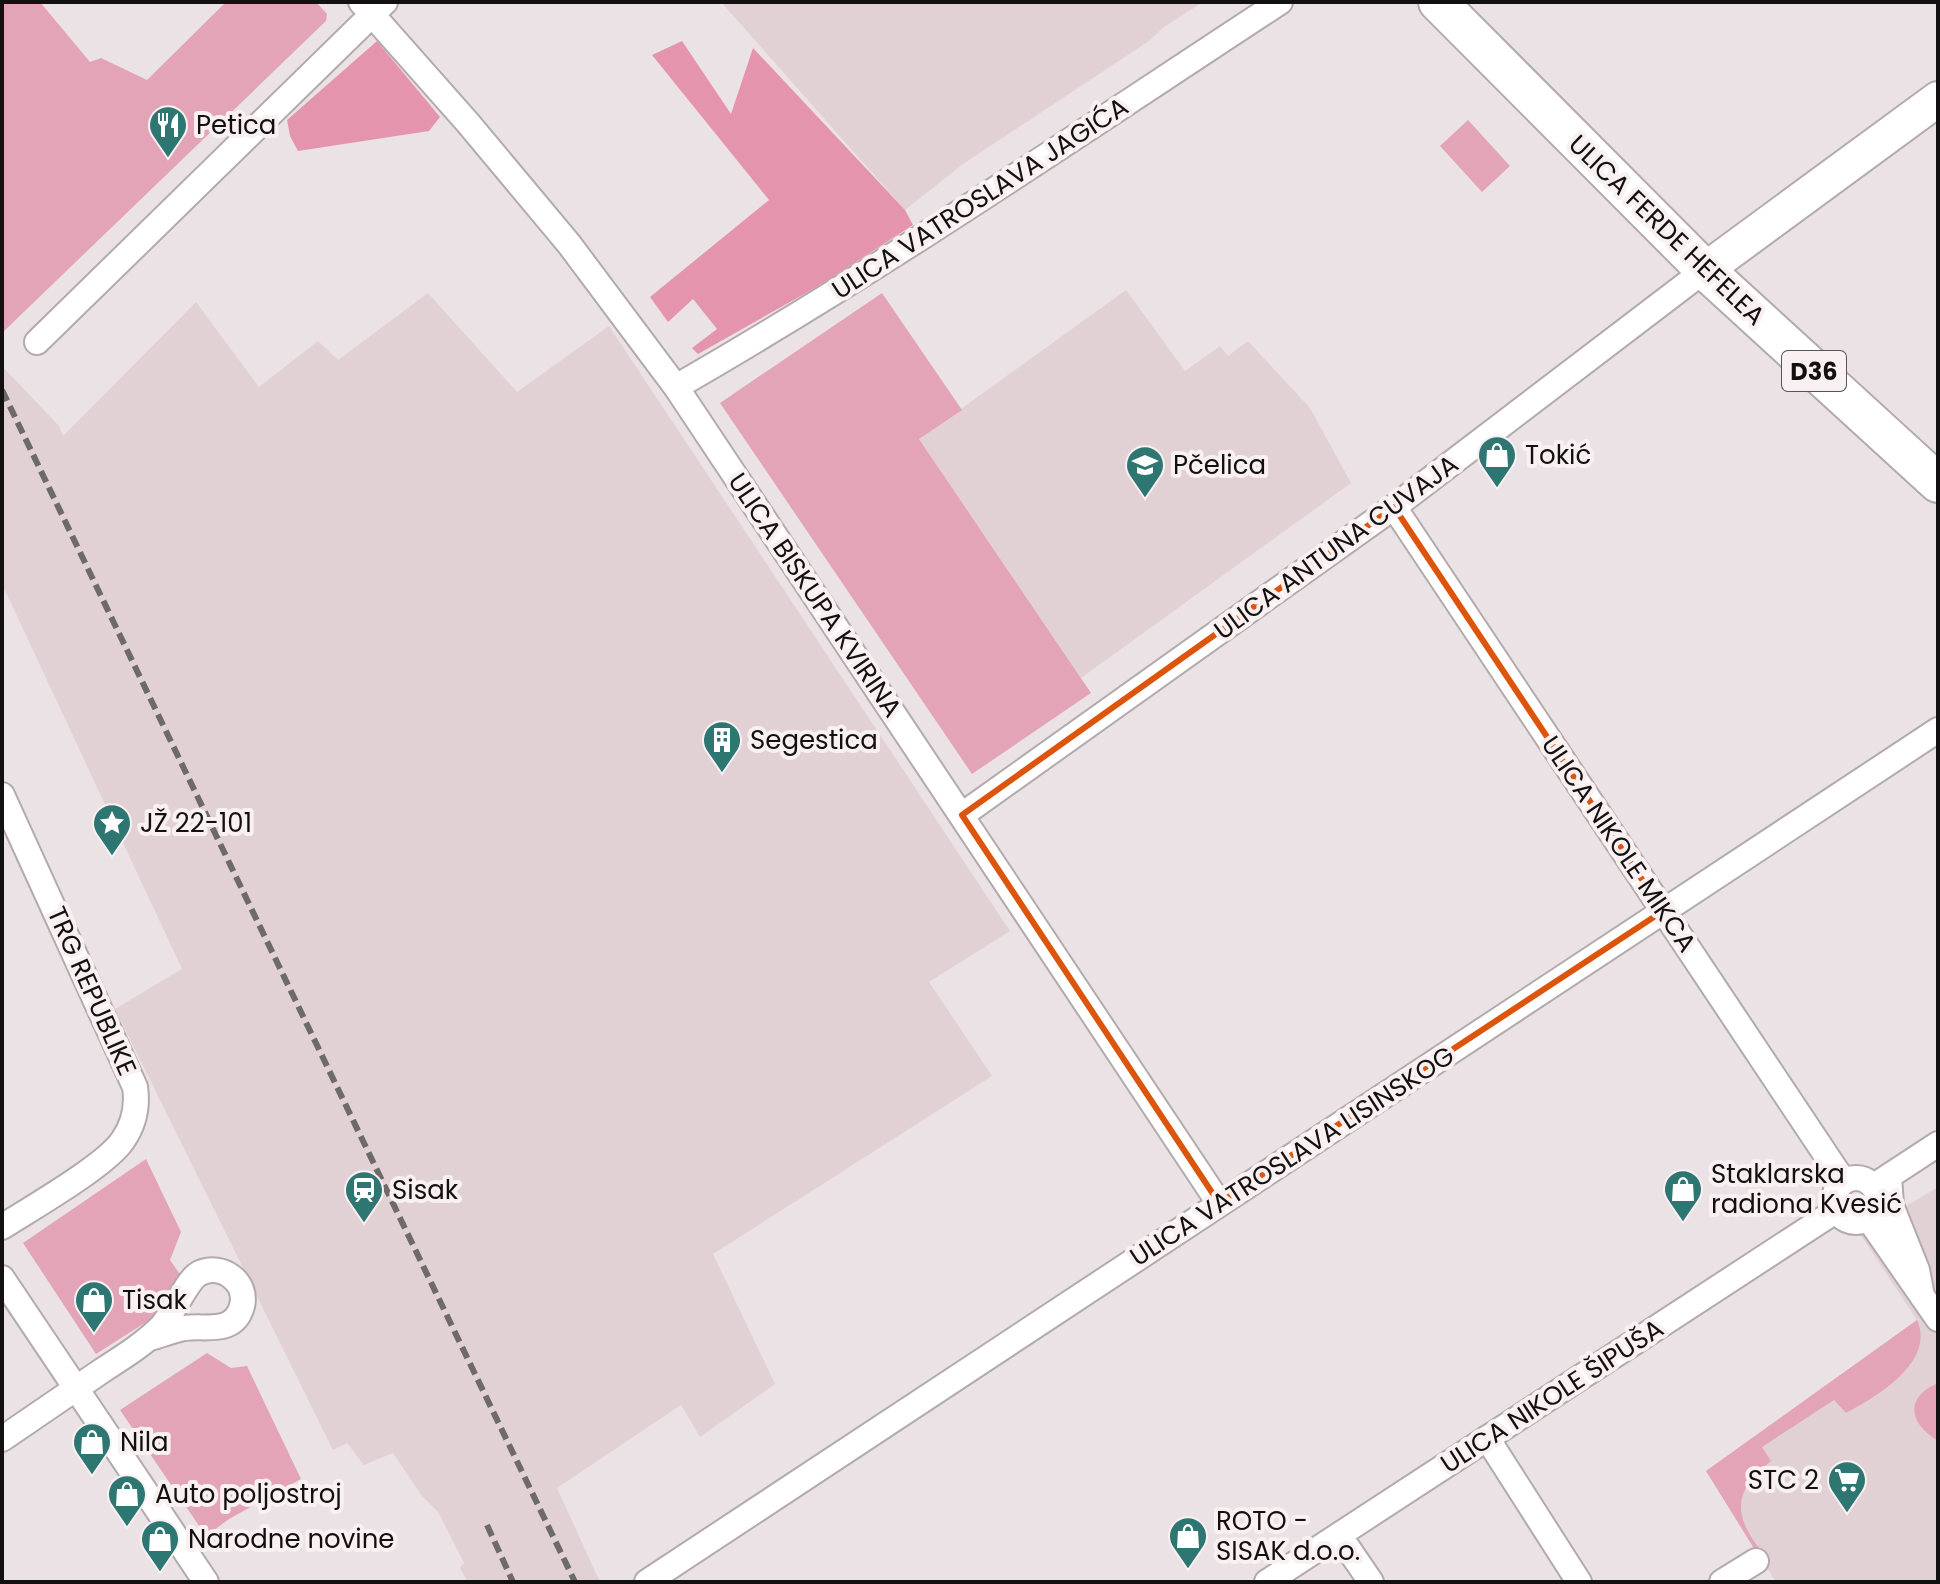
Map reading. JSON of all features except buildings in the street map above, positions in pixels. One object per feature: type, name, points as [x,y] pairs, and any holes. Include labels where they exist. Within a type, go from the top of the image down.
[{"type":"main road","name":"ULICA FERDE HEFELEA","points":[[1438,2],[1705,270],[1938,483]]},
{"type":"main road","points":[[1705,270],[1938,99]]},
{"type":"street","name":"ULICA VATROSLAVA JAGIĆA","points":[[676,387],[920,240],[1280,2]]},
{"type":"street","name":"ULICA BISKUPA KVIRINA","points":[[373,6],[569,244],[676,387],[1219,1203]]},
{"type":"street","points":[[37,342],[373,6]]},
{"type":"street","name":"ULICA ANTUNA CUVAJA","points":[[962,815],[1394,507],[1705,270]]},
{"type":"street","name":"ULICA NIKOLE MIKCA","points":[[1394,507],[1844,1182]]},
{"type":"street","name":"ULICA VATROSLAVA LISINSKOG","points":[[647,1582],[1938,730]]},
{"type":"street","name":"TRG REPUBLIKE","points":[[2,795],[130,1075],[137,1099],[135,1114],[121,1143],[93,1166],[2,1227]]},
{"type":"street","points":[[1881,1182],[1862,1179],[1844,1182],[1834,1198],[1837,1210],[1849,1221],[1868,1218],[1877,1207],[1881,1182],[1938,1144]]},
{"type":"street","points":[[1881,1182],[1908,1244],[1922,1296]]},
{"type":"street","name":"ULICA NIKOLE ŠIPUŠA","points":[[1267,1582],[1837,1210]]},
{"type":"street","points":[[1868,1218],[1938,1319]]},
{"type":"street","points":[[2,1278],[206,1582]]},
{"type":"street","points":[[2,1439],[150,1338]]},
{"type":"street","points":[[1487,1438],[1579,1582]]},
{"type":"street","points":[[1339,1535],[1371,1582]]},
{"type":"street","points":[[1722,1582],[1756,1561]]},
{"type":"highlighted area","points":[[1394,507],[1663,911],[1219,1203],[962,815]]},
{"type":"shaded area","points":[[2,2],[40,2],[90,62],[101,58],[147,80],[226,2],[316,2],[327,14],[326,21],[2,333]]},
{"type":"shaded area","points":[[721,2],[1203,2],[963,164],[905,210]]},
{"type":"shaded area","points":[[377,41],[440,117],[429,131],[298,151],[290,136],[287,120]]},
{"type":"shaded area","points":[[682,41],[731,114],[753,48],[905,210],[913,225],[822,284],[698,354],[692,348],[717,329],[693,299],[668,322],[650,297],[769,200],[652,55]]},
{"type":"shaded area","points":[[1468,120],[1510,166],[1482,192],[1440,146]]},
{"type":"shaded area","name":"Pčelica","points":[[1126,290],[1185,371],[1220,346],[1228,356],[1248,341],[1310,408],[1351,483],[1081,678],[919,439]]},
{"type":"shaded area","points":[[428,293],[517,392],[609,326],[1010,931],[929,982],[992,1076],[713,1254],[775,1384],[700,1437],[681,1405],[557,1488],[600,1582],[468,1582],[460,1568],[464,1563],[438,1512],[422,1496],[393,1453],[364,1465],[347,1443],[333,1450],[115,1009],[182,969],[2,584],[2,366],[59,426],[63,436],[196,302],[259,387],[318,341],[338,360]]},
{"type":"shaded area","points":[[882,293],[962,410],[919,439],[1091,693],[972,774],[720,403]]},
{"type":"shaded area","points":[[146,1159],[181,1232],[170,1260],[184,1280],[176,1303],[96,1354],[23,1243]]},
{"type":"shaded area","points":[[1938,1187],[1938,1582],[1776,1582],[1706,1471],[1917,1320],[1860,1234]]},
{"type":"shaded area","points":[[1917,1320],[1921,1335],[1918,1350],[1911,1364],[1887,1388],[1846,1413],[1834,1400],[1762,1447],[1771,1461],[1750,1481],[1741,1501],[1744,1523],[1759,1548],[1755,1550],[1706,1471]]},
{"type":"shaded area","points":[[207,1353],[231,1368],[247,1366],[301,1479],[229,1519],[206,1536],[120,1410]]},
{"type":"shaded area","points":[[1938,1383],[1938,1441],[1921,1427],[1914,1411],[1919,1396]]},
{"type":"railway","points":[[2,390],[575,1582]]},
{"type":"railway","points":[[487,1525],[513,1582]]},
{"type":"place","name":"Petica","points":[[168,159]]},
{"type":"place","name":"Tokić","points":[[1497,489]]},
{"type":"place","name":"Pčelica","points":[[1145,499]]},
{"type":"place","name":"Segestica","points":[[722,774]]},
{"type":"place","name":"JŽ 22-101","points":[[112,857]]},
{"type":"place","name":"Staklarska radiona Kvesić","points":[[1683,1223]]},
{"type":"place","name":"Sisak","points":[[364,1224]]},
{"type":"place","name":"Tisak","points":[[94,1334]]},
{"type":"place","name":"Nila","points":[[92,1476]]},
{"type":"place","name":"STC 2","points":[[1847,1514]]},
{"type":"place","name":"Auto poljostroj","points":[[127,1528]]},
{"type":"place","name":"ROTO - SISAK d.o.o.","points":[[1188,1570]]},
{"type":"place","name":"Narodne novine","points":[[160,1573]]}]
